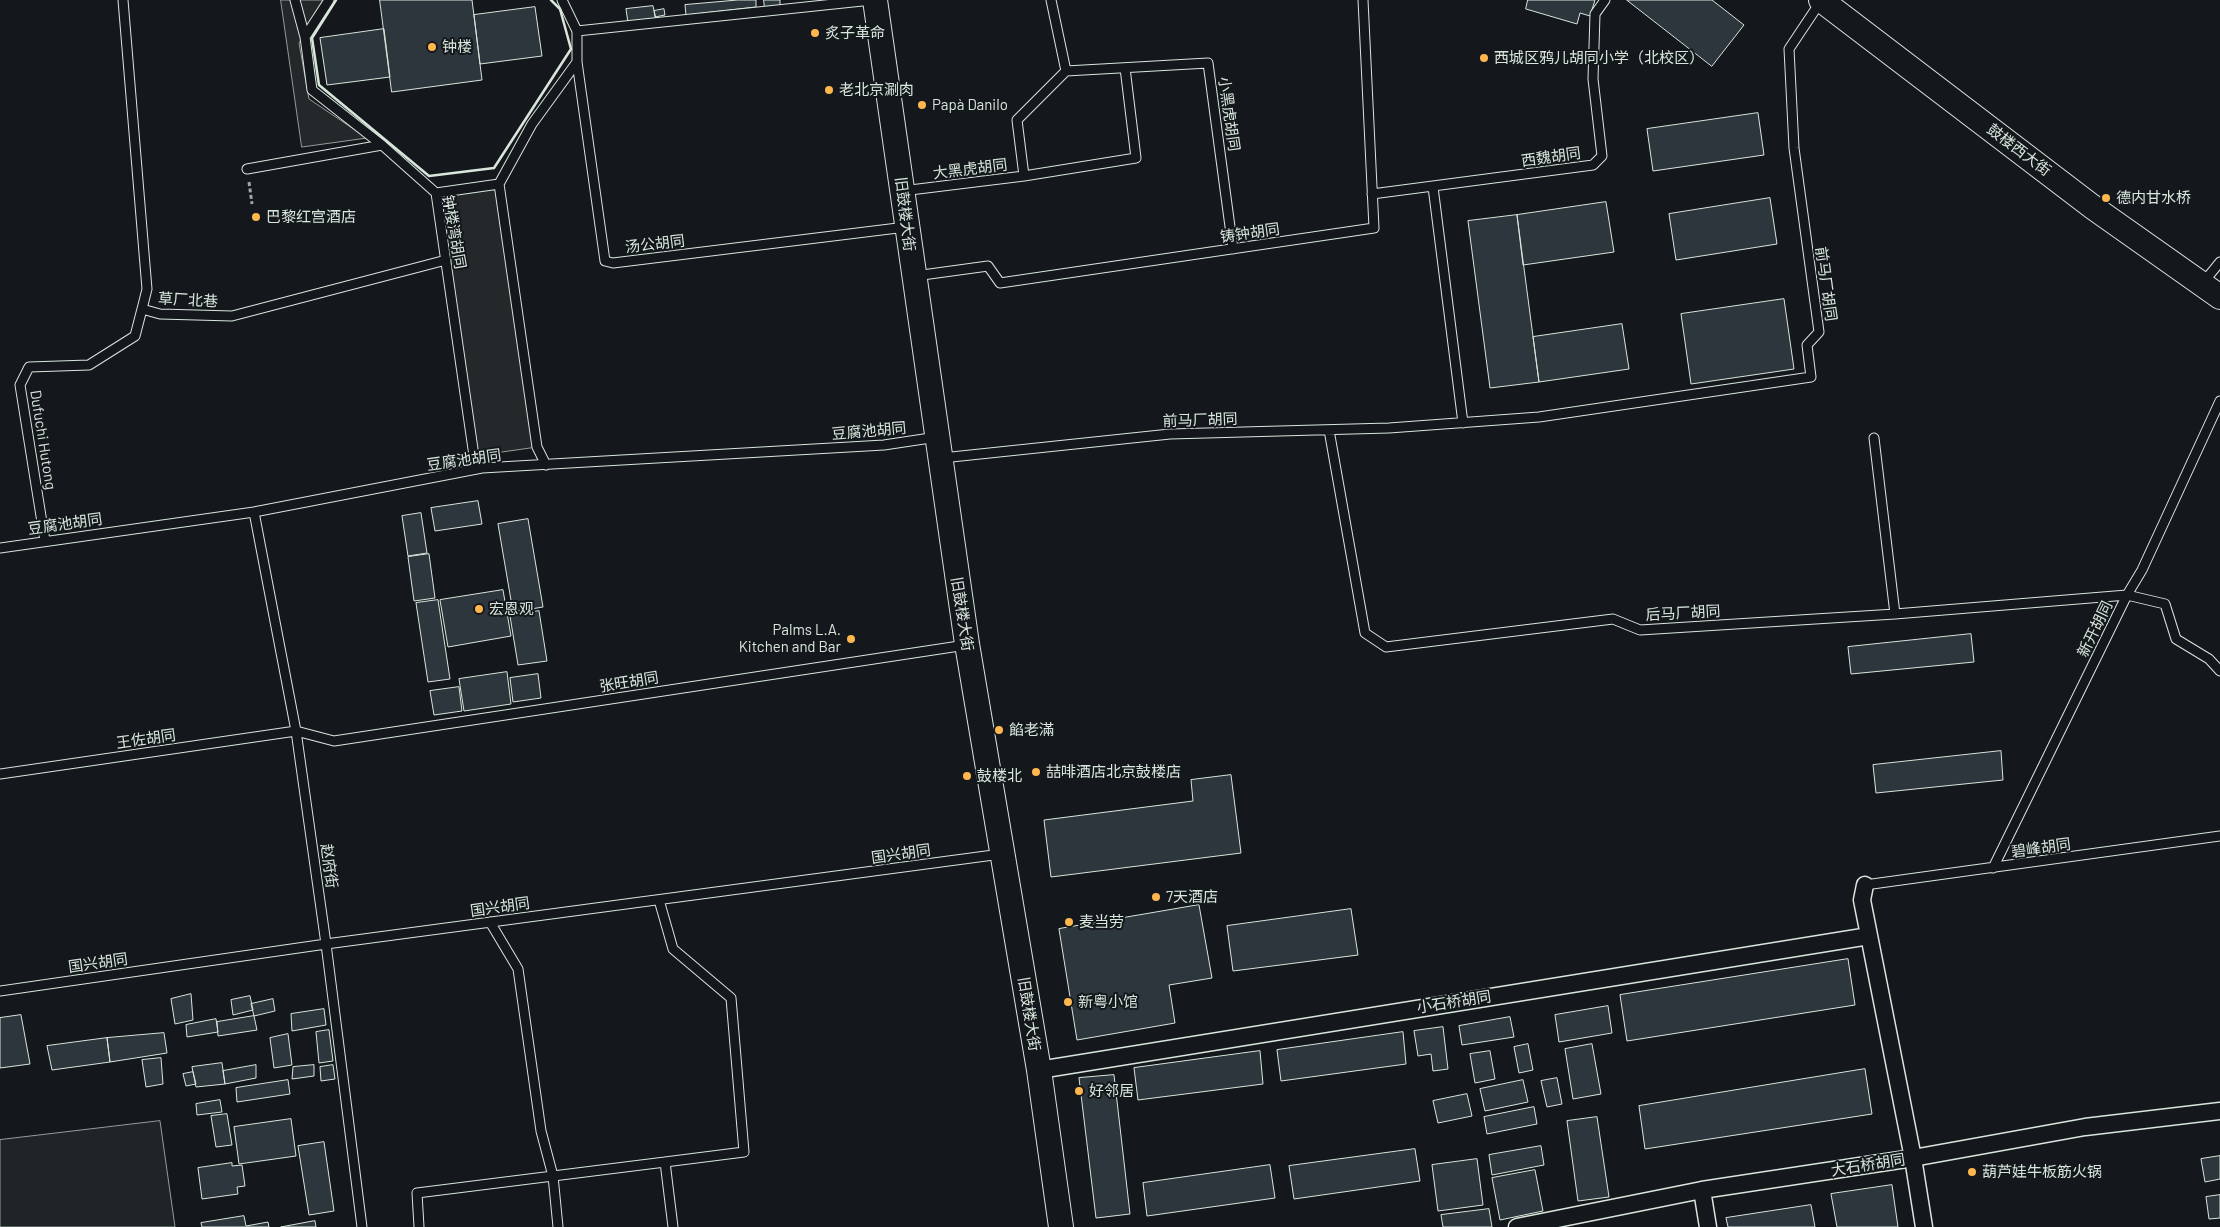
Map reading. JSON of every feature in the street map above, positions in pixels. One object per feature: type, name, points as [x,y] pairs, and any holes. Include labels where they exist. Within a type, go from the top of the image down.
[{"type":"main road","name":"旧鼓楼大街","points":[[873,0],[967,644],[1039,1070],[1061,1227]]},
{"type":"main road","name":"鼓楼西大街","points":[[1821,0],[2094,208],[2211,291]]},
{"type":"street","points":[[1865,885],[1862,900],[1913,1158],[1924,1227]]},
{"type":"street","name":"小石桥胡同","points":[[1039,1070],[1869,936]]},
{"type":"street","name":"大石桥胡同","points":[[1517,1227],[1702,1190],[1913,1158],[2084,1127],[2220,1111]]},
{"type":"street","points":[[1702,1190],[1708,1227]]},
{"type":"lane","name":"草厂北巷","points":[[123,0],[147,289],[142,309],[160,314],[232,316],[446,260]]},
{"type":"lane","name":"钟楼湾胡同","points":[[295,0],[305,37],[312,90],[382,145],[436,193],[474,456],[482,468]]},
{"type":"lane","points":[[305,37],[329,0]]},
{"type":"lane","points":[[546,465],[537,447],[499,184],[532,124],[577,62],[577,31],[562,0]]},
{"type":"lane","points":[[577,31],[873,0]]},
{"type":"lane","points":[[1051,0],[1066,71]]},
{"type":"lane","name":"铸钟胡同","points":[[913,276],[988,266],[1000,283],[1374,228],[1363,0]]},
{"type":"lane","name":"西魏胡同","points":[[1372,194],[1593,165],[1602,156],[1593,79],[1595,14],[1605,0]]},
{"type":"lane","name":"前马厂胡同","points":[[938,448],[1170,434],[1329,430],[1539,417],[1811,377],[1807,345],[1819,332],[1794,148],[1789,49],[1821,0]]},
{"type":"lane","name":"汤公胡同","points":[[577,62],[605,261],[613,263],[906,227]]},
{"type":"lane","name":"小黑虎胡同","points":[[1066,71],[1208,64],[1233,249]]},
{"type":"lane","points":[[1024,176],[1136,158],[1125,68]]},
{"type":"lane","name":"大黑虎胡同","points":[[902,191],[1024,176],[1017,120],[1066,71]]},
{"type":"lane","points":[[247,169],[382,145]]},
{"type":"lane","points":[[436,193],[499,184]]},
{"type":"lane","points":[[1432,187],[1463,423]]},
{"type":"lane","points":[[2211,291],[2220,262]]},
{"type":"lane","name":"Dufuchi Hutong","points":[[46,541],[20,385],[29,367],[89,364],[135,336],[142,309]]},
{"type":"lane","name":"新开胡同","points":[[1993,868],[2127,595],[2142,570],[2220,401]]},
{"type":"lane","name":"后马厂胡同","points":[[1329,430],[1364,634],[1386,647],[1612,619],[1640,630],[1894,614],[2127,595],[2165,604],[2176,639],[2209,659],[2220,671]]},
{"type":"lane","points":[[1874,438],[1894,614]]},
{"type":"lane","name":"豆腐池胡同","points":[[0,548],[254,512],[482,468],[884,445],[938,448]]},
{"type":"lane","name":"赵府街","points":[[254,512],[296,731],[326,944],[362,1227]]},
{"type":"lane","name":"张旺胡同","points":[[296,731],[334,741],[967,644]]},
{"type":"lane","name":"王佐胡同","points":[[0,774],[296,731]]},
{"type":"lane","name":"碧峰胡同","points":[[1865,885],[2220,836]]},
{"type":"lane","name":"国兴胡同","points":[[0,991],[326,944],[1004,854]]},
{"type":"lane","points":[[419,1227],[417,1193],[744,1152],[731,998],[673,949],[659,900]]},
{"type":"lane","points":[[490,922],[518,969],[541,1131],[553,1176],[558,1227]]},
{"type":"lane","points":[[665,1162],[673,1227]]},
{"type":"path","points":[[247,169],[252,204]]},
{"type":"shaded area","points":[[281,0],[323,0],[299,43],[309,99],[367,138],[302,147]]},
{"type":"shaded area","points":[[499,184],[537,447],[474,456],[436,193]]},
{"type":"shaded area","points":[[160,1121],[175,1227],[0,1227],[0,1140]]},
{"type":"building","name":"钟楼","points":[[380,0],[472,0],[482,80],[392,92]]},
{"type":"building","points":[[756,0],[756,7],[686,15],[685,5]]},
{"type":"building","points":[[764,0],[780,0],[780,8],[765,9]]},
{"type":"building","points":[[1528,0],[1595,0],[1590,16],[1580,13],[1577,24],[1526,9]]},
{"type":"building","points":[[1627,0],[1712,0],[1744,25],[1712,66]]},
{"type":"building","points":[[653,6],[656,19],[628,23],[626,9]]},
{"type":"building","points":[[535,7],[542,56],[480,64],[474,15]]},
{"type":"building","points":[[664,9],[665,15],[655,17],[654,11]]},
{"type":"building","points":[[384,29],[390,77],[327,85],[320,38]]},
{"type":"building","points":[[1758,113],[1764,155],[1653,171],[1647,129]]},
{"type":"building","points":[[1770,198],[1777,244],[1676,260],[1669,214]]},
{"type":"building","points":[[1606,202],[1614,252],[1523,265],[1517,215]]},
{"type":"building","points":[[1517,215],[1539,382],[1490,388],[1468,221]]},
{"type":"building","points":[[1784,299],[1794,369],[1691,384],[1681,314]]},
{"type":"building","points":[[1622,324],[1629,369],[1539,382],[1533,337]]},
{"type":"building","points":[[478,501],[482,524],[435,531],[431,508]]},
{"type":"building","points":[[421,513],[427,553],[408,556],[402,516]]},
{"type":"building","points":[[528,519],[543,607],[513,612],[498,524]]},
{"type":"building","points":[[429,554],[435,598],[414,601],[408,557]]},
{"type":"building","points":[[503,590],[511,636],[448,647],[440,600]]},
{"type":"building","points":[[438,600],[450,679],[428,682],[416,603]]},
{"type":"building","points":[[539,611],[547,661],[518,665],[510,616]]},
{"type":"building","points":[[1971,634],[1974,662],[1851,674],[1848,647]]},
{"type":"building","points":[[507,672],[511,704],[464,711],[459,679]]},
{"type":"building","points":[[538,674],[541,698],[513,702],[510,678]]},
{"type":"building","points":[[459,687],[462,711],[434,715],[430,691]]},
{"type":"building","points":[[2001,751],[2003,780],[1876,793],[1873,765]]},
{"type":"building","points":[[1231,775],[1241,853],[1051,877],[1044,820],[1193,801],[1191,780]]},
{"type":"building","points":[[1199,905],[1212,978],[1169,985],[1175,1023],[1077,1040],[1059,929]]},
{"type":"building","points":[[1351,909],[1358,955],[1233,971],[1227,926]]},
{"type":"building","points":[[1848,959],[1855,1005],[1627,1041],[1620,995]]},
{"type":"building","points":[[191,994],[193,1020],[175,1024],[171,999]]},
{"type":"building","points":[[250,996],[253,1010],[233,1015],[231,1000]]},
{"type":"building","points":[[273,999],[275,1011],[254,1016],[251,1004]]},
{"type":"building","points":[[1608,1006],[1612,1033],[1559,1042],[1555,1015]]},
{"type":"building","points":[[324,1009],[326,1025],[292,1031],[291,1014]]},
{"type":"building","points":[[21,1015],[30,1064],[0,1068],[0,1018]]},
{"type":"building","points":[[254,1016],[257,1030],[218,1036],[217,1022]]},
{"type":"building","points":[[1510,1017],[1514,1037],[1462,1045],[1459,1026]]},
{"type":"building","points":[[216,1019],[218,1032],[187,1037],[186,1025]]},
{"type":"building","points":[[1443,1027],[1448,1069],[1433,1071],[1431,1054],[1418,1056],[1414,1031]]},
{"type":"building","points":[[329,1030],[333,1061],[319,1063],[316,1032]]},
{"type":"building","points":[[1403,1032],[1406,1064],[1281,1081],[1277,1050]]},
{"type":"building","points":[[164,1033],[167,1053],[110,1062],[107,1038]]},
{"type":"building","points":[[288,1034],[292,1065],[274,1068],[270,1038]]},
{"type":"building","points":[[107,1038],[110,1062],[52,1070],[47,1046]]},
{"type":"building","points":[[1528,1044],[1533,1070],[1519,1073],[1514,1047]]},
{"type":"building","points":[[1592,1044],[1601,1094],[1573,1099],[1565,1049]]},
{"type":"building","points":[[1260,1051],[1263,1084],[1138,1100],[1134,1068]]},
{"type":"building","points":[[1490,1051],[1495,1079],[1475,1083],[1470,1054]]},
{"type":"building","points":[[161,1058],[163,1084],[146,1087],[142,1060]]},
{"type":"building","points":[[222,1063],[225,1084],[196,1087],[192,1067]]},
{"type":"building","points":[[256,1065],[256,1078],[225,1084],[223,1071]]},
{"type":"building","points":[[314,1065],[314,1076],[292,1079],[293,1067]]},
{"type":"building","points":[[333,1065],[335,1079],[321,1081],[320,1067]]},
{"type":"building","points":[[1865,1069],[1872,1114],[1645,1149],[1639,1106]]},
{"type":"building","points":[[193,1072],[196,1084],[186,1086],[183,1074]]},
{"type":"building","points":[[1114,1075],[1130,1214],[1096,1218],[1079,1078]]},
{"type":"building","points":[[1557,1078],[1562,1104],[1547,1107],[1541,1081]]},
{"type":"building","points":[[288,1080],[290,1094],[237,1102],[236,1088]]},
{"type":"building","points":[[1523,1080],[1528,1102],[1485,1111],[1480,1089]]},
{"type":"building","points":[[1467,1094],[1472,1116],[1438,1123],[1433,1101]]},
{"type":"building","points":[[220,1100],[222,1112],[197,1115],[196,1104]]},
{"type":"building","points":[[1534,1107],[1537,1124],[1487,1134],[1484,1117]]},
{"type":"building","points":[[227,1114],[232,1145],[216,1147],[211,1116]]},
{"type":"building","points":[[1597,1117],[1609,1197],[1578,1201],[1567,1121]]},
{"type":"building","points":[[291,1119],[296,1156],[239,1164],[234,1127]]},
{"type":"building","points":[[324,1142],[334,1211],[309,1215],[298,1146]]},
{"type":"building","points":[[1541,1146],[1544,1165],[1492,1175],[1489,1155]]},
{"type":"building","points":[[1415,1149],[1420,1181],[1294,1199],[1289,1166]]},
{"type":"building","points":[[2220,1156],[2220,1179],[2205,1182],[2201,1159]]},
{"type":"building","points":[[1477,1159],[1483,1205],[1438,1211],[1432,1165]]},
{"type":"building","points":[[232,1163],[232,1166],[242,1165],[245,1186],[237,1187],[238,1194],[202,1199],[198,1168]]},
{"type":"building","points":[[1270,1165],[1275,1198],[1147,1216],[1143,1183]]},
{"type":"building","points":[[1535,1170],[1543,1211],[1500,1220],[1492,1178]]},
{"type":"building","points":[[1892,1185],[1898,1227],[1837,1227],[1831,1194]]},
{"type":"building","points":[[2220,1195],[2220,1218],[2209,1219],[2206,1197]]},
{"type":"building","points":[[1811,1205],[1815,1227],[1728,1227],[1726,1218]]},
{"type":"building","points":[[1489,1209],[1492,1227],[1443,1227],[1441,1215]]},
{"type":"building","points":[[244,1216],[246,1226],[268,1222],[269,1227],[202,1227],[201,1223]]},
{"type":"building","points":[[315,1221],[316,1227],[281,1227]]},
{"type":"wall","points":[[336,0],[312,38],[319,85],[429,176],[494,168],[571,49],[560,9],[551,0]]},
{"type":"place","name":"炙子革命","points":[[815,33]]},
{"type":"place","name":"钟楼","points":[[432,47]]},
{"type":"place","name":"西城区鸦儿胡同小学（北校区）","points":[[1484,58]]},
{"type":"place","name":"老北京涮肉","points":[[829,90]]},
{"type":"place","name":"Papà Danilo","points":[[922,105]]},
{"type":"place","name":"德内甘水桥","points":[[2106,198]]},
{"type":"place","name":"巴黎红宫酒店","points":[[256,217]]},
{"type":"place","name":"宏恩观","points":[[479,609]]},
{"type":"place","name":"Palms L.A. Kitchen and Bar","points":[[851,639]]},
{"type":"place","name":"餡老滿","points":[[999,730]]},
{"type":"place","name":"喆啡酒店北京鼓楼店","points":[[1036,772]]},
{"type":"place","name":"鼓楼北","points":[[967,776]]},
{"type":"place","name":"7天酒店","points":[[1156,897]]},
{"type":"place","name":"麦当劳","points":[[1069,922]]},
{"type":"place","name":"新粤小馆","points":[[1068,1002]]},
{"type":"place","name":"好邻居","points":[[1079,1091]]},
{"type":"place","name":"葫芦娃牛板筋火锅","points":[[1972,1172]]}]
